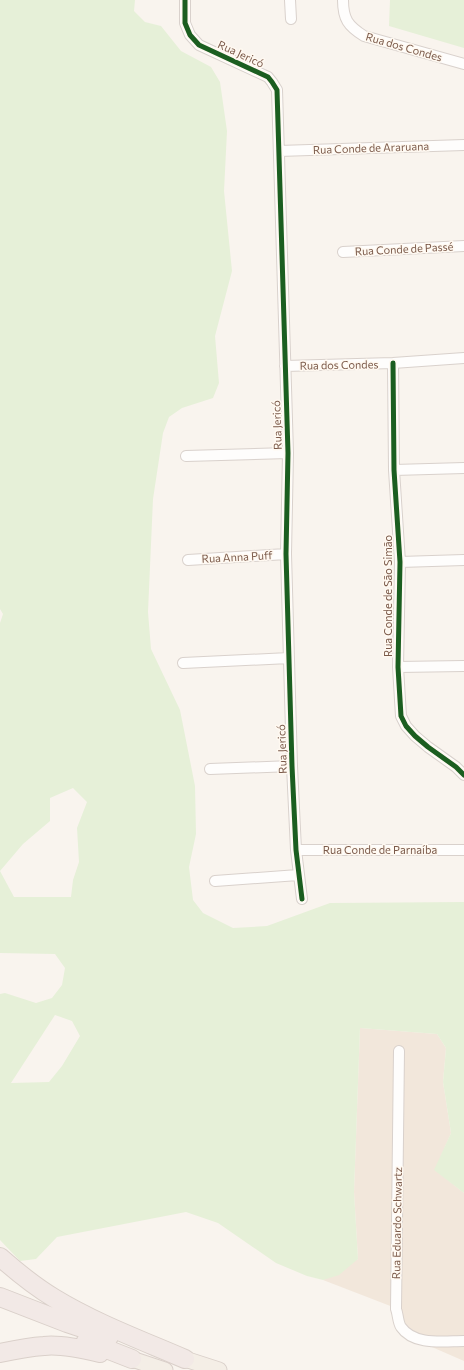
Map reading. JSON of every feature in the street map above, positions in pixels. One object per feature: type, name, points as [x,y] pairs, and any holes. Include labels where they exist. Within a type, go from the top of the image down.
[{"type":"highway","points":[[0,1257],[19,1274],[54,1298],[97,1321],[185,1358]]},
{"type":"highway","points":[[0,1297],[67,1323],[126,1343],[185,1358]]},
{"type":"highway","points":[[0,1307],[132,1359]]},
{"type":"highway","points":[[0,1353],[45,1345],[81,1349],[132,1359]]},
{"type":"main road","points":[[185,1358],[219,1370]]},
{"type":"main road","points":[[132,1359],[166,1370]]},
{"type":"street","name":"Rua Jericó","points":[[185,0],[185,23],[190,35],[199,45],[268,77],[277,90],[288,453],[286,554],[292,766],[296,850],[302,900]]},
{"type":"street","points":[[290,0],[291,19]]},
{"type":"street","name":"Rua dos Condes","points":[[343,0],[343,9],[346,20],[353,29],[364,36],[464,64]]},
{"type":"street","name":"Rua Conde de Araruana","points":[[278,151],[464,145]]},
{"type":"street","name":"Rua Conde de Passé","points":[[343,252],[464,246]]},
{"type":"street","name":"Rua dos Condes","points":[[285,366],[393,363],[464,358]]},
{"type":"street","name":"Rua Conde de São Simão","points":[[393,363],[394,470],[400,562],[398,667],[401,716],[406,726],[428,747],[456,767],[464,776]]},
{"type":"street","points":[[186,456],[288,453]]},
{"type":"street","points":[[394,470],[464,468]]},
{"type":"street","name":"Rua Anna Puff","points":[[188,560],[286,554]]},
{"type":"street","points":[[400,562],[464,560]]},
{"type":"street","points":[[183,663],[290,658]]},
{"type":"street","points":[[398,667],[464,666]]},
{"type":"street","points":[[210,769],[292,766]]},
{"type":"street","name":"Rua Conde de Parnaíba","points":[[296,850],[464,850]]},
{"type":"street","points":[[215,880],[298,875]]},
{"type":"street","name":"Rua Eduardo Schwartz","points":[[399,1051],[396,1309],[400,1326],[409,1335],[428,1341],[464,1341]]},
{"type":"shaded area","points":[[360,1028],[437,1034],[446,1048],[443,1082],[451,1133],[435,1170],[464,1193],[464,1361],[402,1334],[393,1307],[323,1280],[358,1259],[354,1192]]},
{"type":"green space","points":[[0,0],[135,0],[134,11],[145,22],[161,26],[181,51],[211,67],[220,82],[227,131],[224,191],[232,271],[215,336],[219,383],[213,398],[182,408],[169,417],[163,433],[153,499],[148,612],[151,649],[180,710],[195,786],[196,834],[189,867],[193,900],[203,913],[233,928],[267,926],[330,903],[464,902],[464,1193],[434,1170],[451,1133],[443,1082],[446,1048],[437,1034],[360,1028],[354,1192],[358,1259],[339,1275],[323,1280],[307,1276],[276,1263],[218,1223],[186,1212],[57,1237],[36,1259],[20,1261],[0,1240],[0,994],[5,993],[36,1003],[52,998],[62,985],[65,968],[55,954],[0,953],[0,871],[0,623],[3,614],[0,609]],"holes":[[[73,788],[87,802],[77,828],[79,862],[73,880],[71,897],[14,897],[0,871],[23,844],[50,821],[50,798]],[[55,1015],[72,1021],[80,1036],[62,1066],[49,1082],[11,1083]]]},
{"type":"green space","points":[[390,0],[464,0],[464,48],[389,26]]},
{"type":"cycle path","points":[[185,0],[185,23],[190,35],[199,45],[268,77],[277,90],[288,453],[286,554],[292,766],[296,850],[302,899]]},
{"type":"cycle path","points":[[393,363],[394,470],[400,562],[398,667],[401,716],[406,726],[415,736],[456,767],[464,775]]}]
